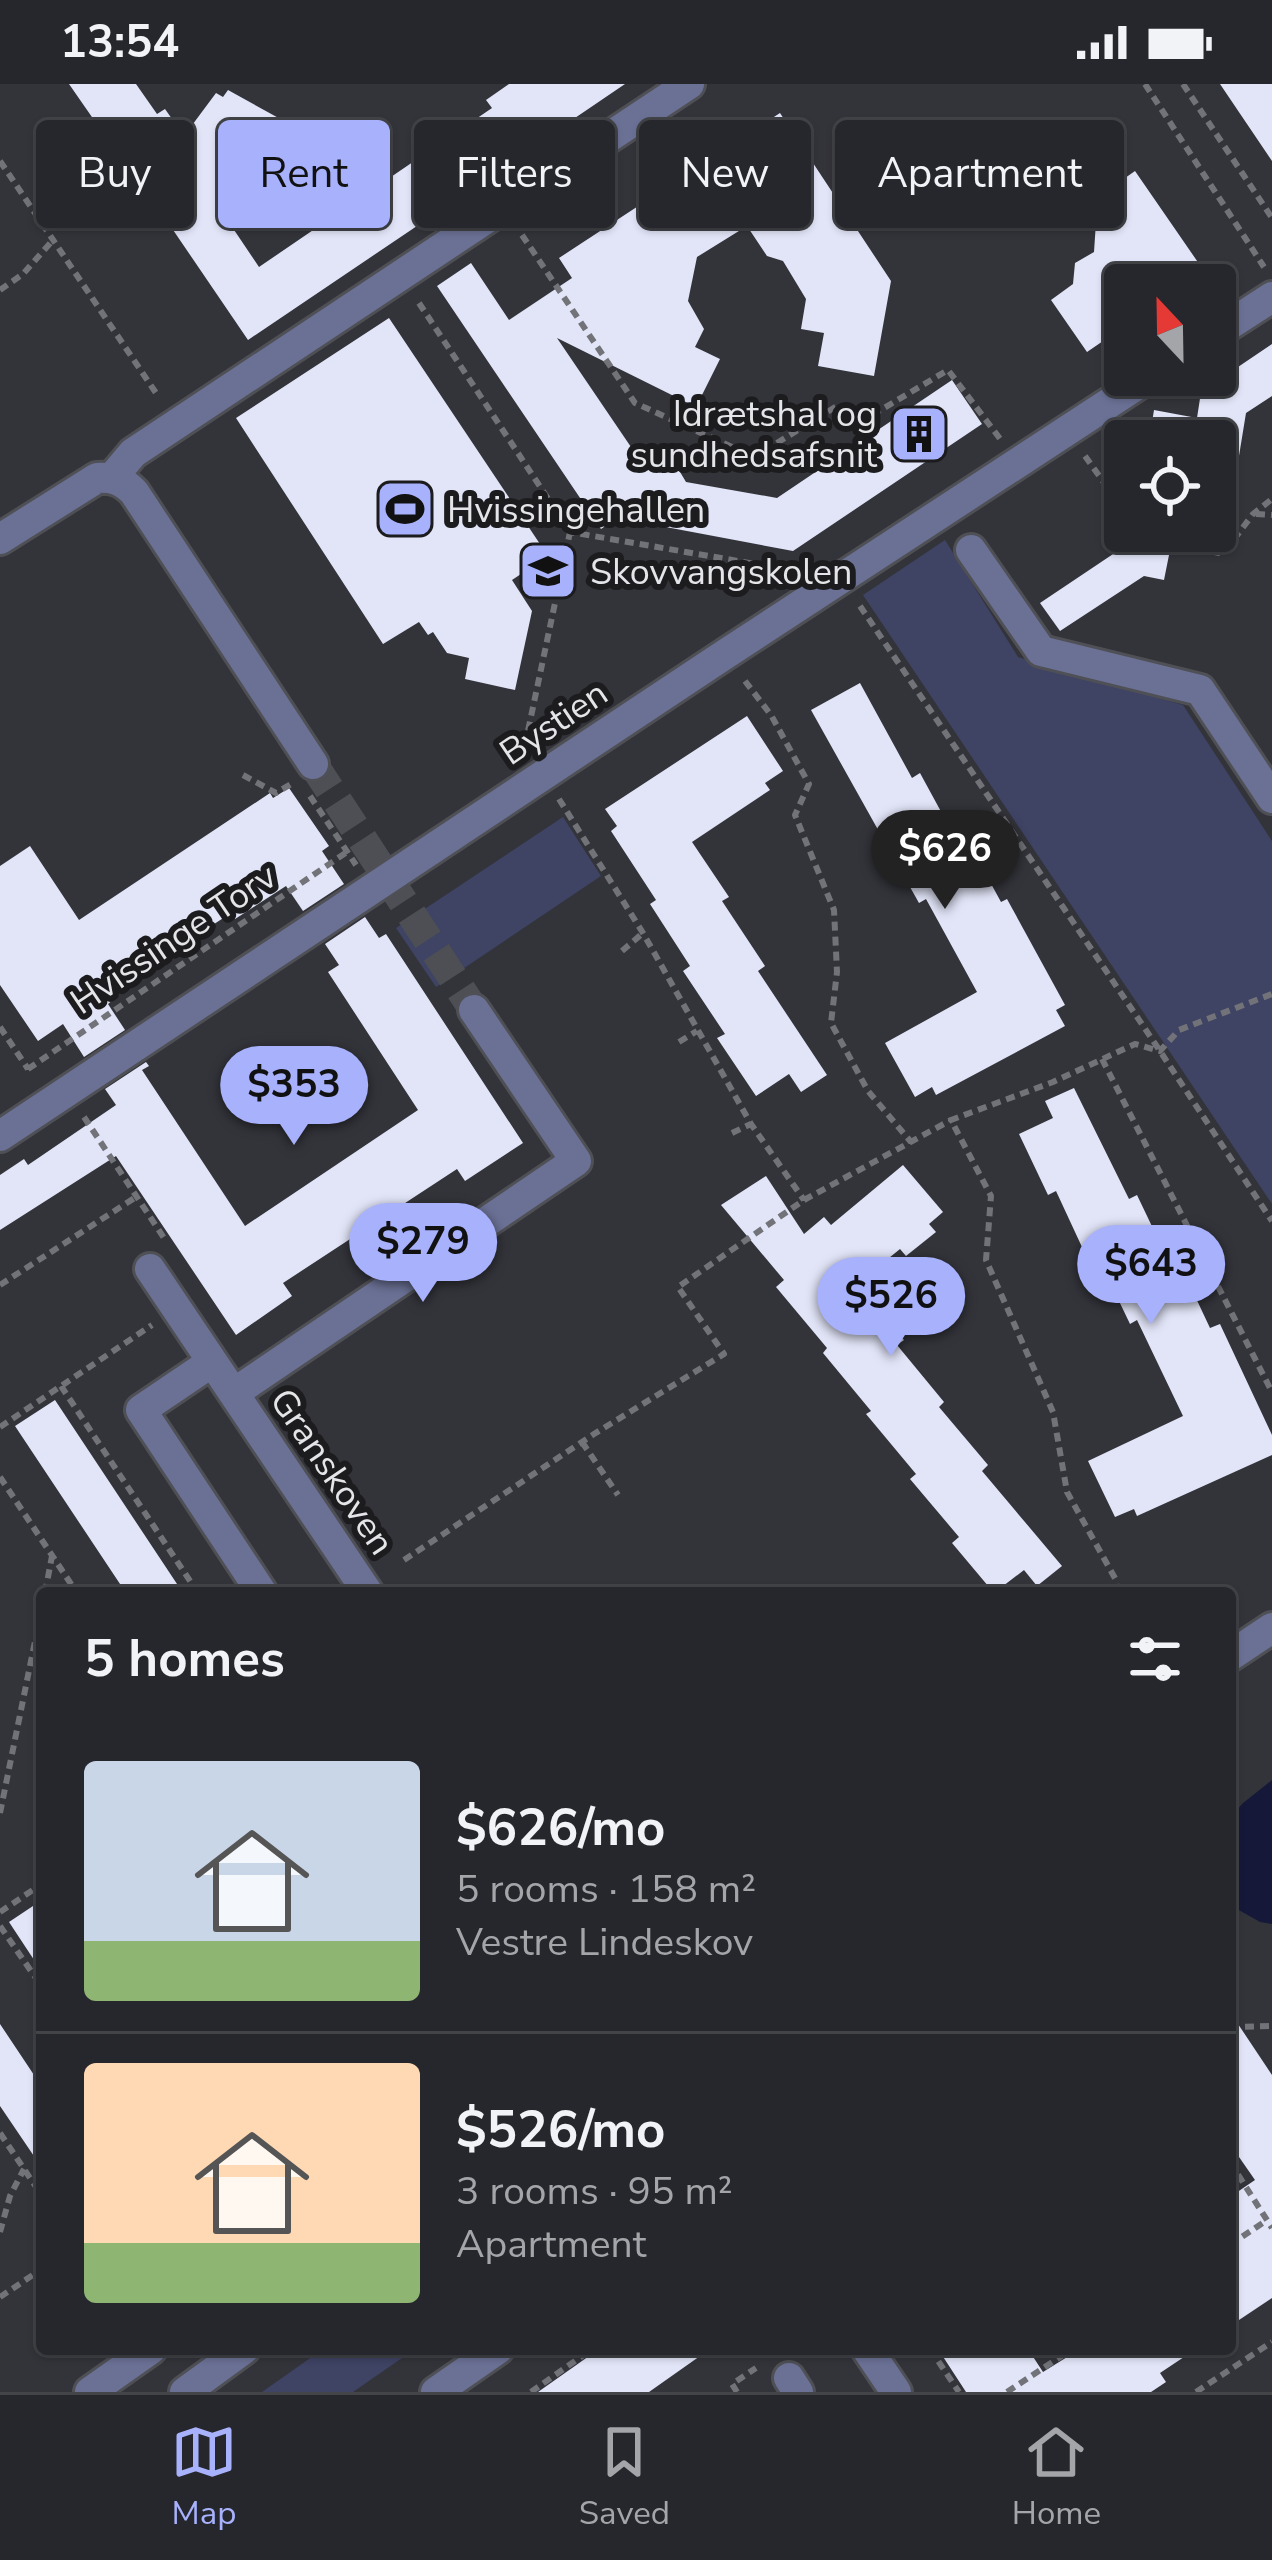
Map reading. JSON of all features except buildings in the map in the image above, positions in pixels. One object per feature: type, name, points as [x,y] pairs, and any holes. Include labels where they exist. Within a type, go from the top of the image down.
[{"type":"street","points":[[615,133],[688,84]]},
{"type":"street","points":[[112,478],[133,453],[472,228]]},
{"type":"street","points":[[1236,320],[1272,297]]},
{"type":"street","name":"Bystien","points":[[0,1136],[1120,396]]},
{"type":"street","points":[[0,539],[97,478],[124,482],[183,566],[306,771]]},
{"type":"street","points":[[971,550],[1041,651],[1200,690],[1272,798]]},
{"type":"street","name":"Granskoven","points":[[234,1393],[576,1161],[474,1010]]},
{"type":"street","name":"Granskoven","points":[[150,1269],[364,1587]]},
{"type":"street","points":[[212,1362],[141,1410],[258,1587]]},
{"type":"street","points":[[1236,1652],[1272,1628]]},
{"type":"street","points":[[90,2392],[142,2355]]},
{"type":"street","points":[[185,2392],[236,2355]]},
{"type":"street","points":[[436,2392],[489,2355]]},
{"type":"street","points":[[871,2355],[896,2392]]},
{"type":"path","points":[[1145,84],[1272,280]]},
{"type":"path","points":[[1183,84],[1272,218]]},
{"type":"path","points":[[0,161],[177,424]]},
{"type":"path","points":[[517,228],[635,403],[754,457],[837,406],[879,411],[948,370],[1018,463]]},
{"type":"path","points":[[0,290],[23,274],[53,240]]},
{"type":"path","points":[[401,275],[570,532],[514,795]]},
{"type":"path","points":[[1067,430],[1104,482]]},
{"type":"path","points":[[1236,536],[1252,514],[1272,499]]},
{"type":"path","points":[[1252,514],[1272,514]]},
{"type":"path","points":[[570,532],[841,579],[1272,1221]]},
{"type":"path","points":[[724,655],[771,716],[809,784],[795,815],[834,910],[837,972],[832,1023],[868,1091],[912,1143]]},
{"type":"path","points":[[243,775],[276,793],[306,771]]},
{"type":"path","points":[[544,775],[643,933],[751,1124],[804,1200]]},
{"type":"path","name":"Hvissinge Torv","points":[[0,1027],[28,1069],[347,852]]},
{"type":"path","points":[[622,951],[643,933]]},
{"type":"path","points":[[1160,1051],[1179,1030],[1272,994]]},
{"type":"path","points":[[679,1042],[697,1031]]},
{"type":"path","points":[[404,1560],[724,1354],[678,1287],[804,1200],[951,1120],[1053,1082],[1135,1044],[1160,1051]]},
{"type":"path","points":[[1102,1059],[1272,1392]]},
{"type":"path","points":[[68,1092],[175,1254],[150,1269]]},
{"type":"path","points":[[951,1120],[991,1196],[986,1259],[1053,1412],[1067,1492],[1117,1587]]},
{"type":"path","points":[[732,1133],[751,1124]]},
{"type":"path","points":[[0,1285],[136,1197]]},
{"type":"path","points":[[0,1427],[176,1309]]},
{"type":"path","points":[[61,1386],[194,1587]]},
{"type":"path","points":[[582,1442],[618,1495]]},
{"type":"path","points":[[0,1477],[73,1587]]},
{"type":"path","points":[[46,1587],[52,1556]]},
{"type":"path","points":[[0,1813],[36,1636]]},
{"type":"path","points":[[0,1912],[36,1888]]},
{"type":"path","points":[[0,1926],[36,1978]]},
{"type":"path","points":[[1236,2027],[1272,2026]]},
{"type":"path","points":[[0,2133],[36,2187]]},
{"type":"path","points":[[0,2232],[24,2169]]},
{"type":"path","points":[[1236,2172],[1269,2224],[1236,2242]]},
{"type":"path","points":[[0,2202],[10,2196]]},
{"type":"path","points":[[0,2297],[36,2273]]},
{"type":"path","points":[[1196,2392],[1272,2342]]},
{"type":"path","points":[[531,2392],[583,2355]]},
{"type":"path","points":[[935,2355],[959,2392]]},
{"type":"path","points":[[1007,2392],[1063,2355]]},
{"type":"shaded area","points":[[945,540],[1018,657],[1183,705],[1272,841],[1272,1204],[863,595]]},
{"type":"shaded area","points":[[563,817],[601,876],[436,987],[396,928]]},
{"type":"shaded area","points":[[1272,1780],[1272,1924],[1236,1908],[1236,1811]]},
{"type":"shaded area","points":[[314,2355],[406,2355],[353,2392],[262,2392]]},
{"type":"tunnel","points":[[313,764],[474,1010]]},
{"type":"place","name":"Idrætshal og sundhedsafsnit","points":[[919,434]]},
{"type":"place","name":"Hvissingehallen","points":[[405,509]]},
{"type":"place","name":"Skovvangskolen","points":[[548,571]]}]
